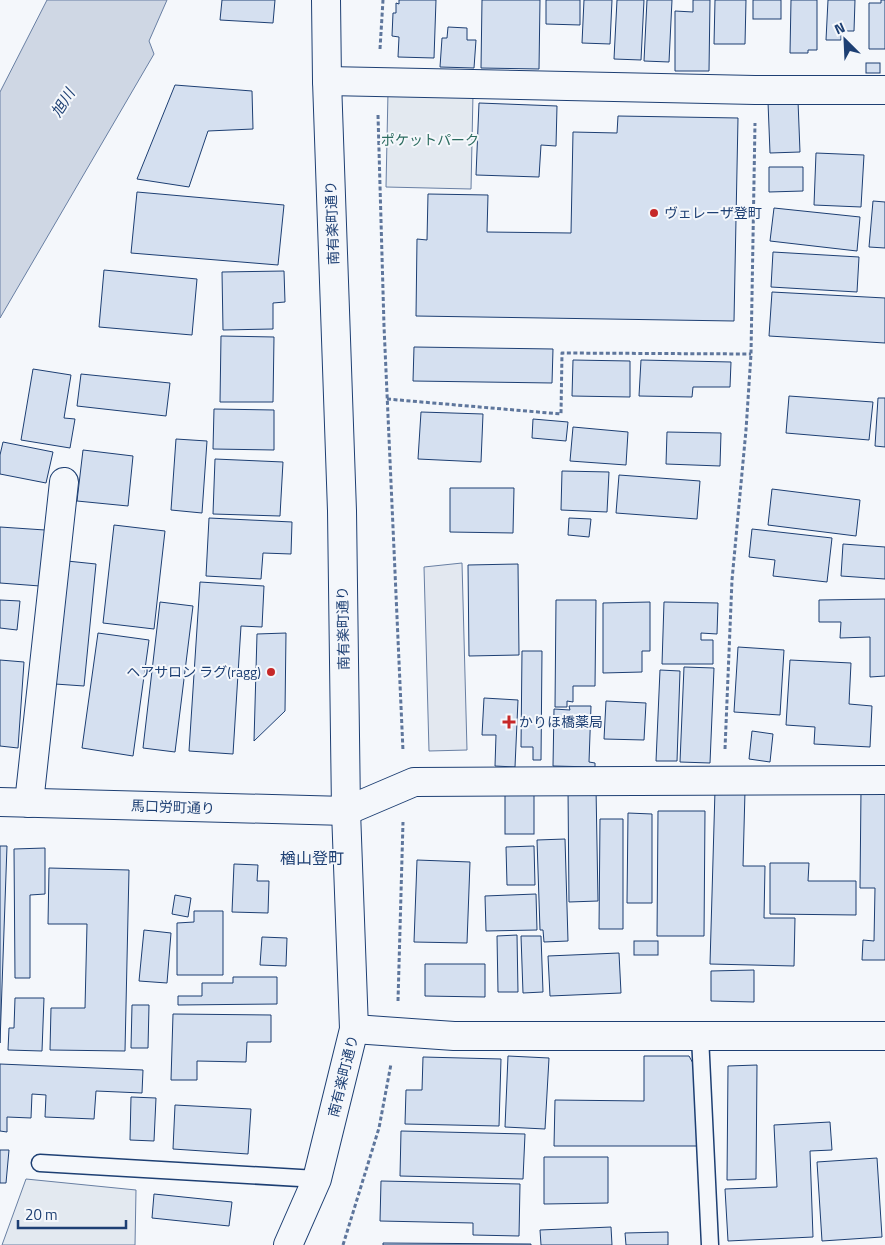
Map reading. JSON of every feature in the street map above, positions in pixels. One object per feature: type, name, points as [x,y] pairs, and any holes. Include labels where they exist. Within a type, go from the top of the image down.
[{"type":"street","name":"南有楽町通り","points":[[288,1245],[318,1179],[354,1029],[346,812],[341,491],[326,0]]},
{"type":"street","points":[[327,81],[755,90],[885,90]]},
{"type":"street","points":[[29,803],[64,482]]},
{"type":"street","points":[[346,812],[414,782],[885,780]]},
{"type":"street","name":"馬口労町通り","points":[[0,802],[346,812]]},
{"type":"street","points":[[354,1029],[454,1036],[885,1036]]},
{"type":"lane","points":[[700,1036],[710,1245]]},
{"type":"lane","points":[[40,1163],[318,1179]]},
{"type":"path","points":[[344,1245],[379,1128],[398,1032],[404,786],[387,399],[378,82],[383,0]]},
{"type":"path","points":[[724,780],[732,580],[751,354],[755,90]]},
{"type":"path","points":[[387,399],[561,414],[562,353],[751,354]]},
{"type":"green space","name":"ポケットパーク","points":[[388,92],[473,94],[471,189],[386,187]]},
{"type":"green space","points":[[26,1179],[136,1190],[135,1245],[2,1245]]},
{"type":"shaded area","points":[[462,563],[467,750],[429,751],[424,567]]},
{"type":"water","name":"旭川","points":[[47,0],[167,0],[149,41],[154,54],[0,318],[0,92]]},
{"type":"building","points":[[222,0],[275,0],[273,23],[220,20]]},
{"type":"building","points":[[399,0],[436,0],[434,58],[398,57],[399,37],[392,36],[393,13],[396,13],[396,3],[399,4]]},
{"type":"building","points":[[482,0],[540,0],[539,69],[481,68]]},
{"type":"building","points":[[546,0],[580,0],[580,25],[546,24]]},
{"type":"building","points":[[584,0],[612,0],[610,44],[582,43]]},
{"type":"building","points":[[617,0],[644,0],[641,60],[614,59]]},
{"type":"building","points":[[647,0],[672,0],[669,62],[644,61]]},
{"type":"building","points":[[693,0],[710,0],[709,71],[675,71],[675,11],[693,12]]},
{"type":"building","points":[[715,0],[746,0],[745,44],[714,44]]},
{"type":"building","points":[[753,0],[781,0],[781,19],[753,19]]},
{"type":"building","points":[[791,0],[817,0],[817,50],[808,50],[808,53],[790,53]]},
{"type":"building","points":[[828,0],[855,0],[854,31],[841,31],[841,40],[826,40]]},
{"type":"building","points":[[881,0],[885,0],[885,49],[869,49],[869,3],[881,3]]},
{"type":"building","points":[[448,27],[467,28],[467,40],[476,40],[474,68],[440,67],[442,38],[447,38]]},
{"type":"building","points":[[866,63],[880,63],[880,73],[866,73]]},
{"type":"building","points":[[175,85],[252,91],[253,129],[208,131],[189,187],[137,179]]},
{"type":"building","points":[[798,101],[800,152],[770,153],[768,102]]},
{"type":"building","points":[[479,103],[557,106],[556,146],[541,145],[539,177],[476,175]]},
{"type":"building","name":"ヴェレーザ登町","points":[[618,116],[738,118],[734,321],[416,316],[417,239],[427,240],[428,194],[488,195],[487,232],[571,233],[573,132],[617,133]]},
{"type":"building","points":[[816,153],[864,155],[861,207],[814,205]]},
{"type":"building","points":[[769,167],[803,167],[803,191],[769,192]]},
{"type":"building","points":[[137,192],[284,205],[278,265],[131,253]]},
{"type":"building","points":[[873,201],[885,202],[885,248],[869,247]]},
{"type":"building","points":[[774,208],[860,217],[857,251],[770,241]]},
{"type":"building","points":[[773,252],[859,257],[857,292],[771,287]]},
{"type":"building","points":[[104,270],[197,279],[192,335],[99,327]]},
{"type":"building","points":[[284,271],[285,302],[273,303],[273,329],[223,330],[222,272]]},
{"type":"building","points":[[772,292],[885,298],[885,343],[769,336]]},
{"type":"building","points":[[221,336],[274,337],[273,402],[220,402]]},
{"type":"building","points":[[414,347],[553,349],[552,383],[413,381]]},
{"type":"building","points":[[573,360],[630,361],[630,397],[572,396]]},
{"type":"building","points":[[641,360],[731,362],[730,387],[693,387],[692,397],[639,396]]},
{"type":"building","points":[[33,369],[71,375],[64,418],[75,419],[70,448],[21,440]]},
{"type":"building","points":[[81,374],[170,383],[166,416],[77,406]]},
{"type":"building","points":[[789,396],[873,402],[869,440],[786,433]]},
{"type":"building","points":[[878,398],[885,398],[885,447],[875,446]]},
{"type":"building","points":[[214,409],[274,410],[274,450],[213,449]]},
{"type":"building","points":[[421,412],[483,414],[481,462],[418,459]]},
{"type":"building","points":[[533,419],[568,422],[566,441],[532,438]]},
{"type":"building","points":[[573,427],[628,432],[626,465],[570,461]]},
{"type":"building","points":[[667,432],[721,433],[720,466],[666,464]]},
{"type":"building","points":[[176,439],[207,441],[202,513],[171,510]]},
{"type":"building","points":[[3,442],[53,452],[46,483],[0,474],[0,455]]},
{"type":"building","points":[[83,450],[133,456],[128,506],[77,501]]},
{"type":"building","points":[[215,459],[283,462],[280,516],[213,514]]},
{"type":"building","points":[[562,471],[609,472],[607,512],[561,510]]},
{"type":"building","points":[[619,475],[700,481],[697,519],[616,513]]},
{"type":"building","points":[[450,488],[514,488],[513,533],[450,532]]},
{"type":"building","points":[[772,489],[860,500],[856,536],[768,525]]},
{"type":"building","points":[[209,518],[292,522],[291,554],[263,553],[261,579],[206,576]]},
{"type":"building","points":[[569,518],[591,519],[589,537],[568,535]]},
{"type":"building","points":[[114,525],[165,531],[154,629],[103,623]]},
{"type":"building","points":[[0,527],[45,530],[40,586],[0,583]]},
{"type":"building","points":[[752,529],[832,538],[827,582],[773,576],[775,560],[749,557]]},
{"type":"building","points":[[843,544],[885,547],[885,579],[841,576]]},
{"type":"building","points":[[67,561],[96,564],[84,686],[55,684]]},
{"type":"building","points":[[518,564],[519,655],[469,656],[468,565]]},
{"type":"building","points":[[200,582],[264,586],[262,627],[241,626],[233,754],[189,751]]},
{"type":"building","points":[[885,599],[885,676],[870,677],[870,637],[840,638],[841,622],[819,622],[819,600]]},
{"type":"building","points":[[0,600],[20,601],[17,630],[0,628]]},
{"type":"building","points":[[556,600],[596,600],[595,686],[573,686],[573,702],[567,701],[567,707],[555,707]]},
{"type":"building","points":[[160,602],[193,606],[175,752],[143,748]]},
{"type":"building","points":[[650,602],[650,651],[642,651],[642,672],[603,673],[603,603]]},
{"type":"building","points":[[664,602],[718,603],[717,634],[701,633],[701,640],[713,640],[713,664],[662,664]]},
{"type":"building","points":[[98,633],[149,640],[133,756],[82,748]]},
{"type":"building","name":"ヘアサロン ラグ(ragg)","points":[[286,633],[285,711],[254,741],[257,634]]},
{"type":"building","points":[[738,647],[784,650],[780,715],[734,712]]},
{"type":"building","points":[[522,651],[542,651],[541,760],[533,760],[533,747],[521,747]]},
{"type":"building","points":[[0,660],[24,662],[18,748],[0,746]]},
{"type":"building","points":[[790,660],[851,663],[849,704],[872,706],[870,747],[814,744],[815,727],[786,725]]},
{"type":"building","points":[[684,667],[714,668],[710,763],[680,762]]},
{"type":"building","points":[[660,670],[680,671],[677,761],[656,761]]},
{"type":"building","points":[[484,698],[518,700],[515,767],[495,766],[496,735],[482,735]]},
{"type":"building","points":[[606,701],[646,703],[644,740],[604,739]]},
{"type":"building","points":[[569,706],[591,706],[589,762],[595,763],[595,767],[553,766],[554,709],[570,710]]},
{"type":"building","points":[[752,731],[773,734],[770,762],[749,759]]},
{"type":"building","points":[[596,788],[598,901],[569,902],[568,789]]},
{"type":"building","points":[[715,790],[745,791],[743,866],[765,866],[764,918],[795,918],[794,966],[710,964]]},
{"type":"building","points":[[861,790],[885,790],[885,960],[862,960],[863,940],[874,941],[875,888],[860,888]]},
{"type":"building","points":[[505,794],[534,794],[534,834],[505,834]]},
{"type":"building","points":[[658,811],[705,811],[704,936],[657,936]]},
{"type":"building","points":[[628,813],[652,814],[652,903],[627,903]]},
{"type":"building","points":[[600,819],[623,819],[623,929],[599,929]]},
{"type":"building","points":[[565,839],[568,941],[544,942],[543,930],[540,930],[537,840]]},
{"type":"building","points":[[0,846],[7,846],[0,1043]]},
{"type":"building","points":[[534,846],[535,885],[507,885],[506,847]]},
{"type":"building","points":[[45,848],[45,894],[30,895],[30,978],[15,978],[14,849]]},
{"type":"building","points":[[417,860],[470,862],[467,943],[414,942]]},
{"type":"building","points":[[770,863],[809,863],[808,881],[856,881],[856,915],[770,914]]},
{"type":"building","points":[[234,864],[258,865],[257,881],[269,881],[268,913],[232,912]]},
{"type":"building","points":[[49,868],[129,870],[125,1051],[50,1050],[51,1008],[85,1008],[87,924],[48,924]]},
{"type":"building","points":[[536,894],[537,930],[486,931],[485,896]]},
{"type":"building","points":[[175,895],[191,898],[188,917],[172,914]]},
{"type":"building","points":[[194,911],[223,911],[223,975],[177,975],[177,923],[194,922]]},
{"type":"building","points":[[144,930],[171,933],[167,983],[139,981]]},
{"type":"building","points":[[517,935],[518,992],[498,992],[497,936]]},
{"type":"building","points":[[521,936],[541,936],[543,992],[523,993]]},
{"type":"building","points":[[262,937],[287,938],[286,966],[260,965]]},
{"type":"building","points":[[634,941],[658,941],[658,955],[634,955]]},
{"type":"building","points":[[619,953],[621,993],[550,996],[548,956]]},
{"type":"building","points":[[425,964],[485,964],[485,997],[425,996]]},
{"type":"building","points":[[754,970],[754,1002],[711,1001],[711,971]]},
{"type":"building","points":[[233,977],[277,977],[277,1004],[178,1005],[178,996],[202,996],[202,983],[233,983]]},
{"type":"building","points":[[15,998],[44,998],[42,1051],[8,1050],[9,1028],[14,1028]]},
{"type":"building","points":[[132,1005],[149,1005],[148,1048],[131,1048]]},
{"type":"building","points":[[173,1014],[271,1015],[271,1042],[247,1042],[246,1062],[197,1061],[197,1080],[171,1080]]},
{"type":"building","points":[[508,1056],[549,1058],[545,1129],[505,1127]]},
{"type":"building","points":[[644,1056],[689,1056],[699,1074],[698,1146],[554,1146],[555,1100],[644,1101]]},
{"type":"building","points":[[423,1057],[501,1059],[499,1126],[405,1124],[406,1090],[422,1090]]},
{"type":"building","points":[[0,1064],[143,1070],[142,1093],[96,1091],[94,1119],[45,1117],[46,1095],[32,1094],[31,1118],[7,1117],[7,1132],[0,1131]]},
{"type":"building","points":[[757,1065],[756,1179],[727,1180],[728,1066]]},
{"type":"building","points":[[131,1097],[156,1098],[154,1141],[130,1140]]},
{"type":"building","points":[[175,1105],[251,1109],[248,1154],[173,1149]]},
{"type":"building","points":[[830,1122],[832,1150],[810,1151],[813,1237],[728,1241],[725,1189],[777,1187],[774,1125]]},
{"type":"building","points":[[401,1131],[525,1134],[523,1179],[400,1176]]},
{"type":"building","points":[[0,1150],[9,1150],[6,1183],[0,1183]]},
{"type":"building","points":[[544,1157],[608,1157],[608,1203],[544,1204]]},
{"type":"building","points":[[877,1158],[882,1237],[822,1241],[817,1162]]},
{"type":"building","points":[[381,1181],[520,1184],[519,1236],[473,1235],[473,1223],[380,1221]]},
{"type":"building","points":[[154,1194],[232,1202],[229,1226],[152,1218]]},
{"type":"building","points":[[611,1227],[612,1245],[541,1245],[540,1230]]},
{"type":"building","points":[[668,1232],[668,1245],[626,1245],[625,1233]]},
{"type":"building","points":[[383,1243],[531,1244],[531,1245],[383,1245]]},
{"type":"place","name":"ヴェレーザ登町","points":[[654,213]]},
{"type":"place","name":"ヘアサロン ラグ(ragg)","points":[[271,672]]},
{"type":"place","name":"かりほ橋薬局","points":[[509,722]]},
{"type":"district","name":"楢山登町","points":[[312,858]]}]
